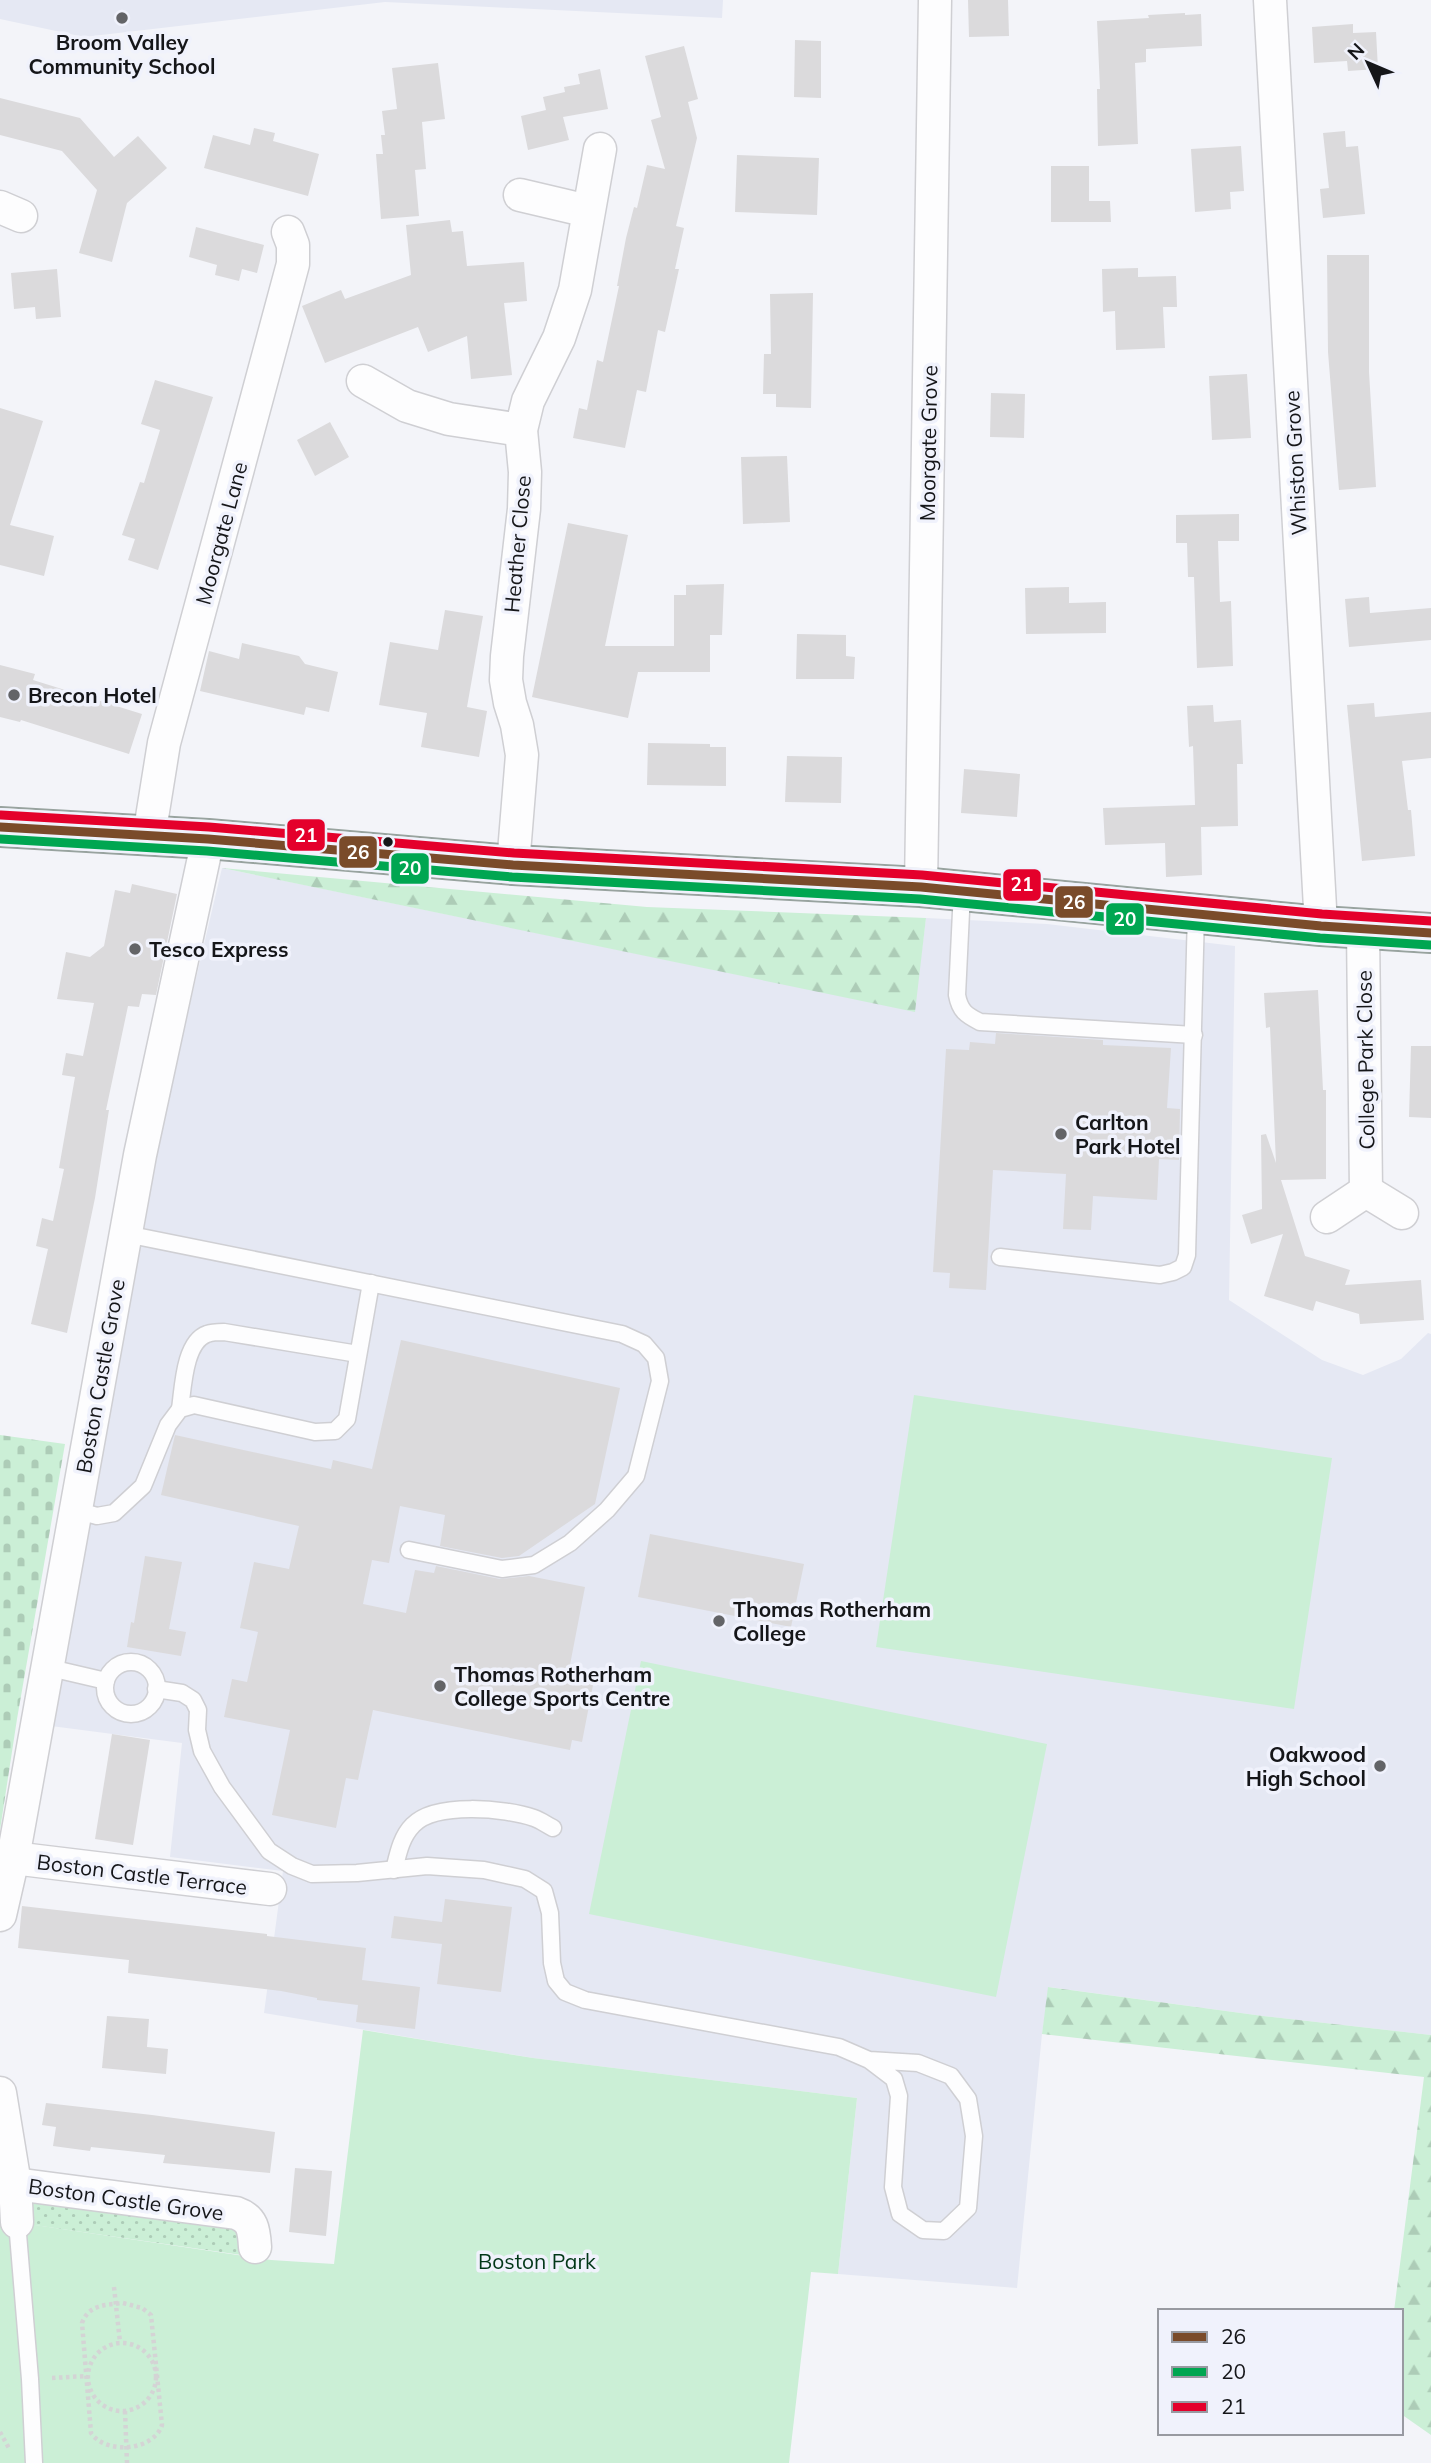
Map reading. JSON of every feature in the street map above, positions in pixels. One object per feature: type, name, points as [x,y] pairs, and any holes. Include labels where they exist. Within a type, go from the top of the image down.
[{"type":"main road","points":[[0,827],[208,839],[513,865],[921,887],[1321,926],[1431,933]]},
{"type":"street","name":"Moorgate Grove","points":[[921,887],[935,0]]},
{"type":"street","name":"Whiston Grove","points":[[1270,0],[1321,926]]},
{"type":"street","name":"Heather Close","points":[[513,865],[522,755],[506,680],[506,656],[524,509],[525,472],[521,430],[528,401],[559,338],[575,290],[600,149]]},
{"type":"street","points":[[520,195],[588,211]]},
{"type":"street","name":"Moorgate Lane","points":[[149,836],[164,743],[293,264],[293,245],[288,232]]},
{"type":"street","points":[[363,381],[407,406],[449,419],[521,430]]},
{"type":"street","name":"Boston Castle Grove","points":[[0,1914],[13,1858],[126,1234],[208,839]]},
{"type":"street","name":"College Park Close","points":[[1363,929],[1366,1191]]},
{"type":"street","points":[[1327,1217],[1366,1191],[1402,1213]]},
{"type":"street","name":"Boston Castle Terrace","points":[[13,1858],[271,1889]]},
{"type":"street","name":"Boston Castle Grove","points":[[0,2093],[15,2183],[17,2222]]},
{"type":"street","name":"Boston Castle Grove","points":[[15,2183],[236,2213],[247,2218],[253,2226],[255,2247]]},
{"type":"lane","points":[[962,891],[957,995],[960,1008],[967,1015],[980,1022],[1194,1035]]},
{"type":"lane","points":[[1000,1257],[1160,1275],[1183,1267],[1187,1255],[1196,913]]},
{"type":"lane","points":[[126,1234],[622,1334],[644,1344],[656,1358],[660,1381],[636,1476],[607,1510],[570,1543],[534,1566],[502,1569],[410,1550]]},
{"type":"lane","points":[[180,1409],[194,1405],[316,1432],[335,1431],[347,1419],[371,1283]]},
{"type":"lane","points":[[75,1510],[97,1516],[114,1513],[143,1486],[168,1425],[180,1409],[193,1346],[205,1334],[224,1332],[358,1354]]},
{"type":"lane","points":[[123,1664],[139,1664],[152,1674],[156,1689],[150,1705],[135,1714],[127,1714],[111,1706],[106,1698],[106,1681],[116,1667],[123,1664]]},
{"type":"lane","points":[[47,1667],[106,1681]]},
{"type":"lane","points":[[156,1689],[182,1693],[193,1700],[198,1710],[197,1731],[202,1751],[222,1787],[269,1851],[292,1866],[312,1874],[357,1873],[427,1866],[484,1870],[525,1879],[544,1891],[550,1913],[552,1963],[556,1981],[565,1992],[585,2000],[839,2047],[869,2060],[894,2079],[899,2096],[893,2187],[900,2214],[923,2230],[944,2231],[968,2208],[974,2136],[968,2099],[951,2076],[918,2063],[869,2060]]},
{"type":"lane","points":[[394,1870],[402,1840],[413,1824],[427,1816],[453,1810],[498,1811],[534,1818],[553,1828]]},
{"type":"lane","points":[[17,2222],[34,2463]]},
{"type":"path","points":[[114,2287],[120,2342]]},
{"type":"path","points":[[132,2304],[151,2315],[156,2372],[162,2425],[159,2434],[152,2440],[127,2448],[102,2443],[91,2433],[82,2323],[85,2315],[104,2305],[132,2304]]},
{"type":"path","points":[[120,2342],[137,2346],[146,2352],[156,2372],[154,2389],[148,2399],[137,2408],[125,2411],[104,2407],[89,2389],[87,2376],[93,2357],[105,2347],[120,2342]]},
{"type":"path","points":[[30,2379],[87,2376]]},
{"type":"path","points":[[125,2411],[127,2463]]},
{"type":"shaded area","name":"Broom Valley Community School","points":[[0,0],[723,0],[722,18],[385,2],[84,37],[0,19]]},
{"type":"shaded area","name":"Thomas Rotherham College","points":[[222,868],[914,1011],[926,918],[1047,924],[1235,946],[1229,1300],[1322,1360],[1363,1375],[1401,1359],[1428,1333],[1431,1334],[1431,2035],[1049,1987],[1017,2288],[838,2274],[857,2098],[533,2058],[264,2013],[283,1871],[170,1857],[182,1743],[51,1726],[153,1161]]},
{"type":"green space","points":[[222,868],[647,907],[926,918],[915,1012]]},
{"type":"green space","points":[[914,1395],[1332,1458],[1294,1709],[876,1647]]},
{"type":"green space","points":[[0,1435],[65,1444],[0,1830]]},
{"type":"green space","points":[[641,1661],[1047,1744],[996,1997],[589,1914]]},
{"type":"green space","points":[[1048,1987],[1431,2035],[1431,2435],[1403,2415],[1403,2309],[1394,2309],[1424,2077],[1042,2034]]},
{"type":"green space","name":"Boston Park","points":[[363,2030],[533,2058],[857,2098],[838,2274],[811,2272],[789,2463],[0,2463],[0,2201],[8,2221],[271,2260],[334,2264]]},
{"type":"green space","points":[[34,2196],[232,2220],[248,2256],[27,2224],[26,2204]]},
{"type":"building","points":[[968,0],[1008,0],[1009,36],[969,37]]},
{"type":"building","points":[[1201,14],[1202,46],[1146,49],[1146,62],[1135,63],[1138,144],[1098,146],[1097,89],[1100,89],[1097,21]]},
{"type":"building","points":[[1353,24],[1353,33],[1376,32],[1378,69],[1348,71],[1347,61],[1314,63],[1312,27]]},
{"type":"building","points":[[795,40],[821,41],[821,98],[794,97]]},
{"type":"building","points":[[684,46],[698,99],[688,102],[697,138],[676,226],[684,228],[675,269],[679,269],[665,332],[658,330],[646,392],[637,390],[625,448],[573,438],[579,408],[587,410],[597,360],[603,362],[626,238],[634,207],[637,208],[647,165],[665,169],[651,120],[661,117],[645,56]]},
{"type":"building","points":[[438,63],[445,119],[422,122],[426,169],[415,170],[419,216],[381,219],[376,154],[383,154],[381,135],[385,135],[382,111],[397,109],[392,68]]},
{"type":"building","points":[[600,69],[608,109],[563,117],[569,140],[528,150],[521,116],[546,110],[543,97],[565,92],[564,87],[580,84],[578,74]]},
{"type":"building","points":[[0,98],[80,118],[114,157],[138,136],[167,168],[127,203],[112,262],[79,253],[97,190],[62,151],[0,135]]},
{"type":"building","points":[[254,128],[275,133],[273,141],[319,154],[308,196],[204,168],[213,135],[250,145]]},
{"type":"building","points":[[1345,131],[1346,147],[1358,146],[1365,214],[1323,218],[1320,189],[1329,188],[1323,133]]},
{"type":"building","points":[[1241,146],[1244,191],[1230,192],[1231,209],[1195,212],[1191,149]]},
{"type":"building","points":[[737,155],[819,158],[817,215],[735,212]]},
{"type":"building","points":[[1051,166],[1089,166],[1089,201],[1110,201],[1111,222],[1051,222]]},
{"type":"building","points":[[450,220],[452,232],[463,231],[467,266],[524,262],[527,301],[504,303],[512,375],[471,379],[467,336],[428,352],[418,327],[325,363],[302,306],[341,290],[345,299],[411,275],[406,225]]},
{"type":"building","points":[[196,227],[264,245],[257,273],[242,269],[239,281],[215,275],[217,265],[189,257]]},
{"type":"building","points":[[1327,255],[1369,255],[1369,372],[1376,487],[1339,490],[1328,352]]},
{"type":"building","points":[[1138,268],[1138,277],[1176,276],[1177,307],[1163,307],[1165,348],[1116,350],[1115,311],[1103,312],[1102,269]]},
{"type":"building","points":[[57,269],[61,317],[36,319],[35,307],[14,309],[11,273]]},
{"type":"building","points":[[813,293],[811,408],[776,407],[776,394],[763,394],[764,354],[771,354],[770,294]]},
{"type":"building","points":[[1247,374],[1251,438],[1212,440],[1209,376]]},
{"type":"building","points":[[155,380],[213,397],[158,570],[128,560],[135,539],[122,535],[140,482],[144,483],[160,430],[141,424]]},
{"type":"building","points":[[991,393],[1025,394],[1024,438],[990,437]]},
{"type":"building","points":[[0,408],[43,421],[10,525],[54,536],[44,576],[0,565]]},
{"type":"building","points":[[330,422],[349,457],[315,476],[297,440]]},
{"type":"building","points":[[787,456],[790,522],[743,524],[741,457]]},
{"type":"building","points":[[1239,514],[1239,541],[1218,541],[1220,602],[1231,601],[1233,666],[1197,668],[1194,577],[1188,577],[1187,543],[1176,543],[1176,515]]},
{"type":"building","points":[[568,523],[628,535],[605,646],[674,646],[674,595],[686,595],[686,585],[724,584],[722,635],[710,635],[710,672],[638,672],[628,718],[532,697]]},
{"type":"building","points":[[1069,587],[1069,603],[1106,602],[1106,633],[1026,634],[1025,588]]},
{"type":"building","points":[[1369,597],[1370,613],[1431,608],[1431,640],[1349,647],[1345,599]]},
{"type":"building","points":[[445,610],[483,616],[467,707],[487,711],[479,757],[421,747],[427,713],[379,705],[390,642],[438,650]]},
{"type":"building","points":[[797,634],[846,635],[846,656],[855,657],[854,679],[796,679]]},
{"type":"building","points":[[242,643],[299,656],[305,664],[338,672],[329,712],[306,707],[304,715],[200,691],[209,651],[239,659]]},
{"type":"building","points":[[0,665],[35,674],[33,680],[142,714],[129,754],[21,720],[20,722],[0,717]]},
{"type":"building","points":[[1374,703],[1375,717],[1431,712],[1431,758],[1402,761],[1408,810],[1411,810],[1415,856],[1362,861],[1347,705]]},
{"type":"building","points":[[1213,705],[1214,722],[1241,720],[1243,764],[1237,764],[1238,826],[1201,827],[1202,875],[1166,877],[1165,843],[1105,845],[1103,808],[1195,805],[1193,746],[1189,747],[1187,706]]},
{"type":"building","points":[[648,743],[710,744],[710,747],[726,747],[726,786],[647,785]]},
{"type":"building","points":[[787,756],[842,757],[841,803],[785,802]]},
{"type":"building","points":[[964,769],[1020,774],[1017,817],[961,813]]},
{"type":"building","points":[[132,884],[177,894],[156,995],[142,994],[139,1007],[128,1006],[106,1110],[109,1110],[95,1198],[67,1333],[31,1324],[48,1249],[36,1246],[42,1218],[53,1221],[64,1169],[59,1168],[75,1077],[62,1075],[66,1053],[83,1056],[94,1003],[57,999],[66,952],[90,957],[104,946],[115,890],[130,893]]},
{"type":"building","points":[[1318,990],[1323,1090],[1326,1090],[1326,1179],[1281,1180],[1305,1256],[1350,1270],[1345,1285],[1421,1280],[1424,1320],[1360,1324],[1359,1314],[1316,1301],[1313,1311],[1264,1296],[1283,1234],[1251,1244],[1242,1215],[1262,1209],[1261,1135],[1266,1134],[1276,1163],[1270,1027],[1266,1028],[1264,993]]},
{"type":"building","name":"Carlton Park Hotel","points":[[996,1033],[1103,1040],[1103,1045],[1171,1048],[1167,1108],[1180,1109],[1179,1160],[1159,1159],[1157,1200],[1093,1196],[1091,1230],[1063,1229],[1066,1174],[993,1170],[986,1290],[949,1288],[950,1273],[933,1272],[946,1049],[969,1050],[970,1042],[995,1044]]},
{"type":"building","points":[[1411,1046],[1431,1046],[1431,1118],[1409,1117]]},
{"type":"building","points":[[401,1340],[620,1388],[595,1504],[519,1556],[502,1558],[440,1546],[445,1515],[400,1506],[389,1563],[372,1560],[363,1604],[406,1613],[415,1570],[434,1573],[436,1566],[500,1579],[529,1576],[585,1587],[569,1670],[595,1675],[582,1742],[572,1740],[570,1750],[373,1710],[358,1780],[346,1778],[336,1828],[272,1815],[290,1730],[224,1717],[232,1679],[247,1682],[258,1632],[240,1628],[254,1562],[289,1569],[299,1526],[161,1495],[175,1435],[331,1469],[333,1460],[372,1469]]},
{"type":"building","points":[[650,1534],[804,1564],[791,1627],[638,1597]]},
{"type":"building","points":[[145,1556],[182,1562],[169,1629],[186,1632],[181,1656],[127,1647],[131,1622],[134,1623]]},
{"type":"building","points":[[112,1734],[150,1740],[133,1845],[95,1839]]},
{"type":"building","points":[[445,1899],[512,1907],[501,1992],[437,1984],[442,1944],[391,1938],[394,1916],[442,1922]]},
{"type":"building","points":[[22,1906],[366,1948],[362,1980],[420,1987],[415,2029],[356,2022],[358,2005],[317,2000],[281,1991],[128,1973],[129,1960],[18,1948]]},
{"type":"building","points":[[107,2016],[149,2019],[147,2047],[168,2049],[166,2074],[102,2068]]},
{"type":"building","points":[[46,2103],[275,2132],[270,2173],[163,2163],[165,2155],[53,2146],[56,2127],[42,2125]]},
{"type":"building","points":[[295,2168],[332,2171],[326,2236],[289,2232]]},
{"type":"transit line","name":"21","points":[[1,815],[209,827],[514,853],[922,875],[1322,914],[1431,921]]},
{"type":"transit line","name":"26","points":[[0,827],[208,839],[513,865],[921,887],[1321,926],[1431,933]]},
{"type":"transit line","name":"20","points":[[0,839],[207,851],[512,877],[920,899],[1320,938],[1430,945]]},
{"type":"place","name":"Broom Valley Community School","points":[[122,18]]},
{"type":"place","name":"Brecon Hotel","points":[[14,695]]},
{"type":"place","name":"Tesco Express","points":[[135,949]]},
{"type":"place","name":"Carlton Park Hotel","points":[[1061,1134]]},
{"type":"place","name":"Thomas Rotherham College","points":[[719,1621]]},
{"type":"place","name":"Thomas Rotherham College Sports Centre","points":[[440,1686]]},
{"type":"place","name":"Oakwood High School","points":[[1380,1766]]}]
